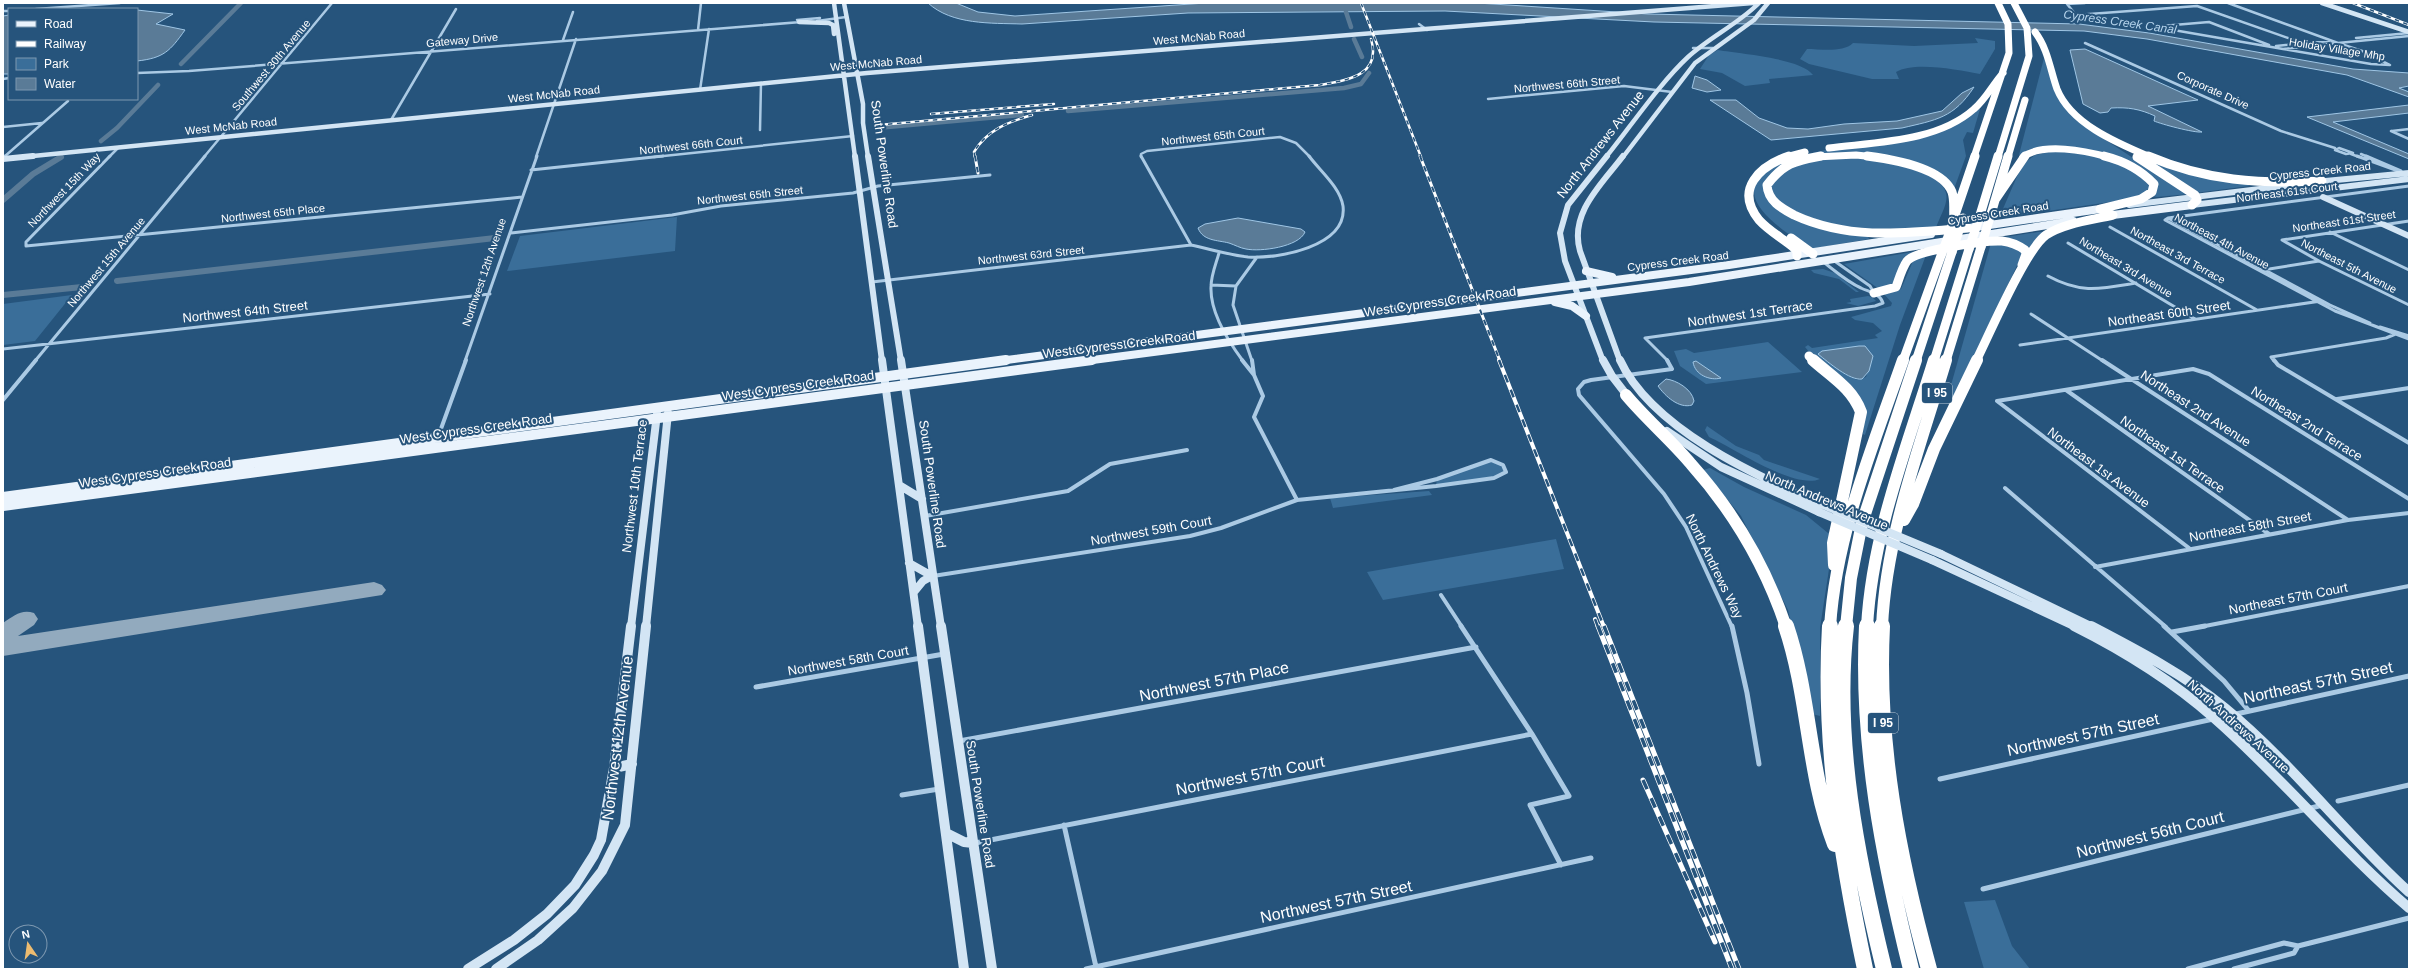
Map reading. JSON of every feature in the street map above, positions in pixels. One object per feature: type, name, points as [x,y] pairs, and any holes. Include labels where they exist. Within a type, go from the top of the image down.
[{"type":"highway","points":[[1998,3],[2009,17]]},
{"type":"highway","points":[[1884,969],[1865,887],[1850,792],[1843,706],[1845,619],[1853,562],[1862,523],[1947,252],[2009,73],[2009,52],[2014,33],[2004,3]]},
{"type":"highway","points":[[2014,3],[2026,17]]},
{"type":"highway","name":"I 95","points":[[1929,969],[1901,850],[1884,736],[1882,634],[1886,581],[1893,539],[2037,57],[2032,32],[2021,3]]},
{"type":"highway","points":[[1911,969],[1890,879],[1871,760],[1866,677],[1869,600],[1875,562],[1889,504],[2027,66],[2032,32],[2042,39],[2064,102],[2075,115],[2197,197],[2197,200],[2192,205]]},
{"type":"highway","points":[[2016,61],[2018,46]]},
{"type":"highway","points":[[1796,256],[1795,249],[1762,222],[1756,214],[1749,194],[1751,182],[1759,171],[1772,162],[1798,153],[1904,136],[1950,124],[1973,110],[2009,73]]},
{"type":"highway","points":[[2097,131],[2152,158],[2208,175],[2260,183],[2322,181]]},
{"type":"highway","points":[[1995,200],[2008,184],[2022,158],[2032,152],[2046,150],[2080,152],[2116,160],[2141,171],[2154,184],[2152,192],[2146,197],[2100,209]]},
{"type":"highway","points":[[1958,219],[1952,194],[1945,183],[1918,168],[1882,158],[1844,154],[1805,160],[1778,172],[1767,185],[1770,197],[1787,211],[1815,224],[1845,232],[1894,236],[1968,228]]},
{"type":"highway","points":[[1958,219],[1983,158]]},
{"type":"highway","points":[[1754,207],[1773,225],[1817,253]]},
{"type":"highway","points":[[1893,539],[1913,504],[1931,454],[2020,272],[2039,241],[2046,235],[2059,229],[2113,215]]},
{"type":"highway","points":[[1874,293],[1896,288],[1907,261],[1914,256],[1989,242],[2006,242],[2024,249],[2026,253],[2020,272]]},
{"type":"highway","points":[[1865,969],[1844,866],[1834,796],[1828,721],[1828,657],[1835,587],[1849,517],[1910,337],[1947,252]]},
{"type":"highway","points":[[1809,356],[1848,389],[1857,402],[1861,412],[1833,543],[1835,587]]},
{"type":"highway","points":[[1626,395],[1643,417],[1681,452],[1708,484],[1738,526],[1767,577],[1792,642],[1802,689],[1823,811],[1844,866]]},
{"type":"main road","name":"South Powerline Road","points":[[834,3],[853,136],[883,377],[914,592],[964,969]]},
{"type":"main road","name":"South Powerline Road","points":[[844,3],[863,104],[863,123],[903,374],[932,576],[992,969]]},
{"type":"main road","name":"West McNab Road","points":[[701,88],[761,84],[858,72],[1710,3]]},
{"type":"main road","name":"West McNab Road","points":[[1423,27],[1568,18],[1753,3]]},
{"type":"main road","name":"North Andrews Avenue","points":[[1759,3],[1749,14],[1734,25],[1695,48],[1568,205],[1562,218],[1560,243],[1574,286],[1604,361],[1612,376],[1626,395],[1666,430],[1702,455],[1744,479],[2035,606],[2111,645],[2189,697],[2262,762],[2364,870],[2409,908]]},
{"type":"main road","name":"North Andrews Avenue","points":[[1768,3],[1759,15],[1748,25],[1713,48],[1695,63],[1582,212],[1576,229],[1586,271],[1592,283],[1620,360],[1628,375],[1659,410],[1701,444],[1756,475],[1941,554],[2041,600],[2119,640],[2205,693],[2232,714],[2323,805],[2375,863],[2409,892]]},
{"type":"main road","points":[[2322,3],[2409,33]]},
{"type":"main road","points":[[1722,5],[1741,7],[1749,14]]},
{"type":"main road","points":[[1651,8],[1656,11]]},
{"type":"main road","points":[[799,22],[829,23],[833,25],[834,35],[839,37]]},
{"type":"main road","name":"West McNab Road","points":[[4,156],[844,74]]},
{"type":"main road","name":"West McNab Road","points":[[4,156],[119,147],[224,135]]},
{"type":"main road","name":"Cypress Creek Road","points":[[1592,283],[1817,253],[1968,228],[2100,209],[2322,181],[2408,174]]},
{"type":"main road","name":"Cypress Creek Road","points":[[1596,294],[1822,261],[2113,215],[2409,179]]},
{"type":"main road","points":[[2323,196],[2409,232]]},
{"type":"main road","points":[[2330,196],[2409,236]]},
{"type":"main road","points":[[1817,253],[1832,259]]},
{"type":"main road","points":[[1817,253],[1822,261]]},
{"type":"main road","points":[[1586,271],[1600,276],[1632,278]]},
{"type":"main road","name":"West Cypress Creek Road","points":[[3,496],[1122,344],[1592,283]]},
{"type":"main road","name":"West Cypress Creek Road","points":[[3,506],[669,415],[1596,294]]},
{"type":"main road","points":[[1547,300],[1572,306],[1586,316]]},
{"type":"main road","points":[[1046,366],[1055,359],[1101,353],[1122,344]]},
{"type":"main road","name":"Northwest 10th Terrace","points":[[636,577],[655,417],[662,407],[669,415],[653,554]]},
{"type":"main road","points":[[75,496],[92,488],[114,481]]},
{"type":"main road","points":[[899,485],[922,499]]},
{"type":"main road","points":[[642,528],[656,526]]},
{"type":"main road","name":"Northwest 12th Avenue","points":[[496,969],[543,937],[561,922],[590,890],[612,856],[624,825],[632,764],[653,554]]},
{"type":"main road","points":[[910,566],[932,576]]},
{"type":"main road","points":[[914,592],[923,581],[932,576]]},
{"type":"main road","name":"Northwest 12th Avenue","points":[[468,969],[531,928],[562,900],[578,880],[601,840],[614,768],[636,577]]},
{"type":"main road","points":[[614,768],[632,764]]},
{"type":"main road","points":[[946,834],[964,842],[973,843]]},
{"type":"main road","points":[[962,956],[971,969]]},
{"type":"street","points":[[50,8],[120,3]]},
{"type":"street","name":"Southwest 30th Avenue","points":[[224,135],[332,3]]},
{"type":"street","points":[[698,30],[701,3]]},
{"type":"street","points":[[2085,3],[2068,4],[2076,15],[2197,6],[2311,46]]},
{"type":"street","points":[[2228,3],[2338,43]]},
{"type":"street","points":[[393,118],[456,9]]},
{"type":"street","points":[[563,40],[573,12]]},
{"type":"street","name":"Gateway Drive","points":[[789,22],[846,17]]},
{"type":"street","name":"Gateway Drive","points":[[138,73],[282,63],[837,18]]},
{"type":"street","points":[[2209,22],[2280,49],[2269,47],[2156,27],[2209,22]]},
{"type":"street","points":[[701,88],[709,29]]},
{"type":"street","name":"Holiday Village Mhp","points":[[2269,47],[2409,33]]},
{"type":"street","name":"Holiday Village Mhp","points":[[2280,49],[2409,36]]},
{"type":"street","name":"Northwest 12th Avenue","points":[[435,447],[490,294],[576,39]]},
{"type":"street","name":"Corporate Drive","points":[[2085,43],[2281,131],[2352,153],[2408,174]]},
{"type":"street","name":"Holiday Village Mhp","points":[[2280,49],[2371,64],[2390,65],[2365,52],[2338,43]]},
{"type":"street","points":[[1695,48],[1713,48]]},
{"type":"street","points":[[760,130],[761,84]]},
{"type":"street","name":"Northwest 66th Street","points":[[1488,99],[1624,86],[1672,92]]},
{"type":"street","points":[[4,156],[68,101]]},
{"type":"street","points":[[3,126],[42,123]]},
{"type":"street","points":[[2409,129],[2391,131],[2409,139]]},
{"type":"street","name":"Northwest 15th Avenue","points":[[3,400],[224,135]]},
{"type":"street","name":"Northwest 66th Court","points":[[531,170],[853,136]]},
{"type":"street","name":"Northwest 65th Court","points":[[1191,245],[1141,158],[1141,154],[1147,151],[1288,138],[1298,144],[1338,193],[1343,206],[1343,216],[1331,234],[1307,249],[1290,255],[1257,258]]},
{"type":"street","name":"Northwest 15th Way","points":[[26,246],[26,242],[119,147]]},
{"type":"street","name":"Northwest 65th Street","points":[[510,233],[672,215],[721,206],[990,175]]},
{"type":"street","name":"Northeast 61st Court","points":[[2168,218],[2173,216],[2323,196],[2409,186]]},
{"type":"street","name":"Northwest 65th Place","points":[[26,246],[522,197]]},
{"type":"street","name":"Northeast 4th Avenue","points":[[2168,218],[2321,301],[2354,317],[2409,339]]},
{"type":"street","name":"Northeast 4th Avenue","points":[[2168,218],[2166,220],[2168,222],[2346,316],[2397,334],[2409,336]]},
{"type":"street","name":"Northeast 61st Street","points":[[2282,240],[2285,238],[2409,221]]},
{"type":"street","name":"Northeast 3rd Terrace","points":[[2110,227],[2258,310]]},
{"type":"street","points":[[2330,232],[2409,270]]},
{"type":"street","name":"Northeast 5th Avenue","points":[[2282,240],[2319,262],[2409,305]]},
{"type":"street","name":"Northeast 3rd Avenue","points":[[2068,243],[2195,319]]},
{"type":"street","points":[[1191,245],[1219,253],[1257,258],[1236,286],[1233,304],[1253,364],[1254,375],[1263,396],[1254,417],[1297,500]]},
{"type":"street","name":"Northwest 63rd Street","points":[[872,282],[1191,245]]},
{"type":"street","points":[[1219,253],[1211,285],[1213,301],[1232,342],[1245,365],[1254,375]]},
{"type":"street","points":[[1832,259],[1870,286],[1874,293]]},
{"type":"street","points":[[1822,261],[1860,288],[1874,293]]},
{"type":"street","points":[[2258,270],[2319,262]]},
{"type":"street","points":[[2048,276],[2074,290],[2084,291],[2136,283]]},
{"type":"street","points":[[1211,285],[1236,286]]},
{"type":"street","name":"Northwest 1st Terrace","points":[[1672,369],[1670,363],[1646,338],[1882,304],[1882,299],[1874,293]]},
{"type":"street","name":"Northwest 64th Street","points":[[3,349],[490,294]]},
{"type":"street","name":"Northeast 60th Street","points":[[2020,345],[2321,301]]},
{"type":"street","name":"Northeast 2nd Avenue","points":[[2031,314],[2134,379],[2348,520]]},
{"type":"street","points":[[2397,334],[2275,355],[2272,357],[2272,360],[2409,443]]},
{"type":"street","name":"North Andrews Way","points":[[1672,369],[1612,376],[1584,382],[1578,389],[1579,394],[1664,494],[1686,527],[1732,626],[1747,693],[1760,764]]},
{"type":"street","name":"Northeast 2nd Terrace","points":[[2134,379],[2193,369],[2209,374],[2409,499]]},
{"type":"street","points":[[2066,390],[2134,379]]},
{"type":"street","points":[[2336,400],[2409,388]]},
{"type":"street","name":"Northeast 1st Avenue","points":[[2066,390],[1997,401],[2190,548]]},
{"type":"street","name":"Northeast 1st Terrace","points":[[2066,390],[2269,534]]},
{"type":"street","points":[[924,516],[1048,496],[1068,491],[1079,486],[1110,464],[1187,450]]},
{"type":"street","name":"Northwest 59th Court","points":[[932,576],[1190,536],[1221,528],[1297,500],[1394,490],[1494,478],[1502,476],[1506,472],[1506,468],[1500,462],[1491,460],[1437,479],[1394,490]]},
{"type":"street","name":"North Andrews Avenue","points":[[2005,488],[2172,632],[2224,682],[2249,711]]},
{"type":"street","name":"Northeast 58th Street","points":[[2095,567],[2190,548],[2348,520],[2409,513]]},
{"type":"street","name":"Northeast 57th Court","points":[[2172,632],[2409,586]]},
{"type":"street","points":[[1441,595],[1532,734],[1569,796],[1530,805],[1561,865]]},
{"type":"street","name":"Northwest 57th Place","points":[[957,741],[1476,647]]},
{"type":"street","name":"Northwest 58th Court","points":[[756,687],[944,654]]},
{"type":"street","name":"Northeast 57th Street","points":[[2232,714],[2409,676]]},
{"type":"street","name":"Northwest 57th Street","points":[[1940,779],[2232,714]]},
{"type":"street","name":"Northwest 57th Court","points":[[973,843],[1532,734]]},
{"type":"street","points":[[2338,801],[2409,784]]},
{"type":"street","points":[[902,795],[940,789]]},
{"type":"street","name":"Northwest 56th Court","points":[[1982,888],[2323,805]]},
{"type":"street","points":[[1064,825],[1096,967]]},
{"type":"street","name":"Northwest 57th Street","points":[[1086,969],[1591,858]]},
{"type":"street","points":[[2188,969],[2284,943],[2298,946],[2409,918]]},
{"type":"street","points":[[2234,969],[2294,953],[2298,946]]},
{"type":"green space","points":[[1975,38],[1995,41],[1995,49],[1980,74],[1937,67],[1914,67],[1896,72],[1899,79],[1872,79],[1809,64],[1800,59],[1807,49],[1837,49],[1849,46],[1853,43],[1914,46],[1978,43]]},
{"type":"green space","points":[[1718,50],[1755,55],[1796,64],[1806,69],[1813,75],[1769,79],[1770,83],[1745,86],[1722,73],[1700,69],[1709,55]]},
{"type":"green space","points":[[2044,58],[2057,97],[2068,112],[2101,137],[2188,194],[2157,197],[2152,196],[2150,176],[2085,151],[2027,152],[2019,155]]},
{"type":"green space","points":[[1979,109],[1973,133],[1967,132],[1963,140],[1966,156],[1954,189],[1948,183],[1890,158],[1814,156],[1767,178],[1775,206],[1868,236],[1869,239],[1810,249],[1776,225],[1761,209],[1756,201],[1754,192],[1759,178],[1774,166],[1797,157],[1824,150],[1920,135],[1942,127]]},
{"type":"green space","points":[[2131,150],[2247,183],[2249,186],[2195,193]]},
{"type":"green space","points":[[2054,151],[2091,154],[2134,169],[2150,187],[2146,194],[2124,200],[1999,218],[2022,165],[2035,155]]},
{"type":"green space","points":[[1855,156],[1906,167],[1921,172],[1933,178],[1942,185],[1947,197],[1936,228],[1883,234],[1805,219],[1772,196],[1771,183],[1788,169],[1810,161]]},
{"type":"green space","points":[[677,217],[675,251],[507,271],[520,236]]},
{"type":"green space","points":[[2045,232],[2030,249],[1993,239]]},
{"type":"green space","points":[[1991,243],[2008,244],[2023,253],[1951,404],[1946,403]]},
{"type":"green space","points":[[1912,252],[1893,285],[1879,289],[1844,264]]},
{"type":"green space","points":[[1926,255],[1900,325],[1865,435],[1863,434],[1865,417],[1805,347],[1808,345],[1812,348],[1878,338],[1875,335],[1882,331],[1873,323],[1855,320],[1851,317],[1891,306],[1892,303],[1884,294],[1901,289],[1913,261]],"holes":[[[1873,356],[1866,377],[1857,380],[1845,374]]]},
{"type":"green space","points":[[1823,269],[1835,273],[1859,292],[1856,292],[1839,279],[1814,273],[1811,270]]},
{"type":"green space","points":[[72,295],[35,341],[3,345],[3,304]]},
{"type":"green space","points":[[1868,296],[1872,297],[1876,301],[1858,306],[1846,303],[1851,302],[1850,299]]},
{"type":"green space","points":[[1768,342],[1802,372],[1706,384],[1680,366],[1674,351],[1686,349],[1694,353]]},
{"type":"green space","points":[[1707,426],[1736,446],[1759,455],[1764,460],[1820,479],[1809,481],[1795,479],[1764,466],[1709,437],[1705,430]]},
{"type":"green space","points":[[1491,460],[1505,468],[1502,476],[1436,486],[1437,479]]},
{"type":"green space","points":[[1710,468],[1744,487],[1806,515],[1828,533],[1835,530],[1820,628],[1820,716],[1812,714],[1788,610],[1741,516],[1703,470]]},
{"type":"green space","points":[[1429,491],[1432,495],[1333,508],[1330,498]]},
{"type":"green space","points":[[1556,539],[1564,569],[1383,600],[1367,572]]},
{"type":"green space","points":[[1995,900],[2012,946],[2030,969],[1984,969],[1964,902]]},
{"type":"water","points":[[928,3],[956,3],[978,12],[1015,16],[1206,3],[1477,3],[1648,14],[2079,24],[2149,33],[2353,69],[2409,73],[2409,86],[2399,88],[2409,92],[2409,97],[2347,75],[2147,39],[2084,31],[1654,22],[1445,11],[1188,13],[1010,24],[985,23],[960,19],[938,10]]},
{"type":"water","points":[[138,10],[173,14],[156,24],[185,30],[166,52],[146,60],[138,61]]},
{"type":"water","points":[[8,15],[8,74],[3,74],[3,16]]},
{"type":"water","points":[[2085,49],[2198,100],[2148,106],[2202,132],[2185,130],[2154,121],[2155,116],[2139,110],[2128,108],[2111,108],[2108,112],[2100,113],[2083,104],[2070,50]]},
{"type":"water","points":[[1695,76],[1707,80],[1721,90],[1707,92],[1692,88]]},
{"type":"water","points":[[1974,87],[1967,97],[1951,111],[1925,123],[1902,128],[1771,140],[1710,100],[1736,100],[1759,118],[1787,128],[1808,129],[1844,124],[1897,121],[1942,111],[1962,93]]},
{"type":"water","points":[[2409,105],[2409,113],[2333,122],[2409,154],[2409,159],[2307,117]]},
{"type":"water","points":[[1238,218],[1301,229],[1305,232],[1301,237],[1287,245],[1269,249],[1252,250],[1207,238],[1198,228],[1205,224]]},
{"type":"water","points":[[1865,346],[1873,356],[1869,371],[1862,379],[1857,379],[1845,374],[1818,354],[1822,351]]},
{"type":"water","points":[[1696,361],[1721,378],[1712,379],[1700,374],[1694,367],[1693,362]]},
{"type":"water","points":[[1666,379],[1679,383],[1687,389],[1693,397],[1694,401],[1692,405],[1682,405],[1673,401],[1664,394],[1658,386]]},
{"type":"waterway","points":[[181,64],[241,3]]},
{"type":"waterway","points":[[1346,12],[1351,27]]},
{"type":"waterway","points":[[1354,39],[1362,57]]},
{"type":"waterway","points":[[1068,111],[1344,88],[1361,84],[1369,73]]},
{"type":"waterway","points":[[101,141],[117,128],[158,85]]},
{"type":"waterway","points":[[877,128],[1022,115]]},
{"type":"waterway","points":[[3,200],[33,174],[61,157]]},
{"type":"waterway","points":[[117,281],[495,238]]},
{"type":"waterway","points":[[3,295],[82,287]]},
{"type":"taxiway","points":[[3,647],[374,590]]},
{"type":"taxiway","points":[[3,635],[26,619]]},
{"type":"railway","points":[[1361,3],[1421,157]]},
{"type":"railway","points":[[2353,3],[2409,25]]},
{"type":"railway","points":[[879,125],[1320,85],[1351,78],[1360,74],[1367,68],[1371,61],[1373,51],[1371,39]]},
{"type":"railway","points":[[931,114],[1054,104]]},
{"type":"railway","points":[[975,157],[974,152],[979,144],[992,132],[1007,124],[1032,115]]},
{"type":"railway","points":[[975,156],[978,173]]},
{"type":"railway","points":[[1420,156],[1500,361]]},
{"type":"railway","points":[[1499,360],[1604,627]]},
{"type":"railway","points":[[1595,619],[1598,627]]},
{"type":"railway","points":[[1598,626],[1732,969]]},
{"type":"railway","points":[[1604,626],[1739,969]]},
{"type":"railway","points":[[1643,780],[1715,942]]},
{"type":"water label","name":"Cypress Creek Canal","points":[[2120,22]]}]
